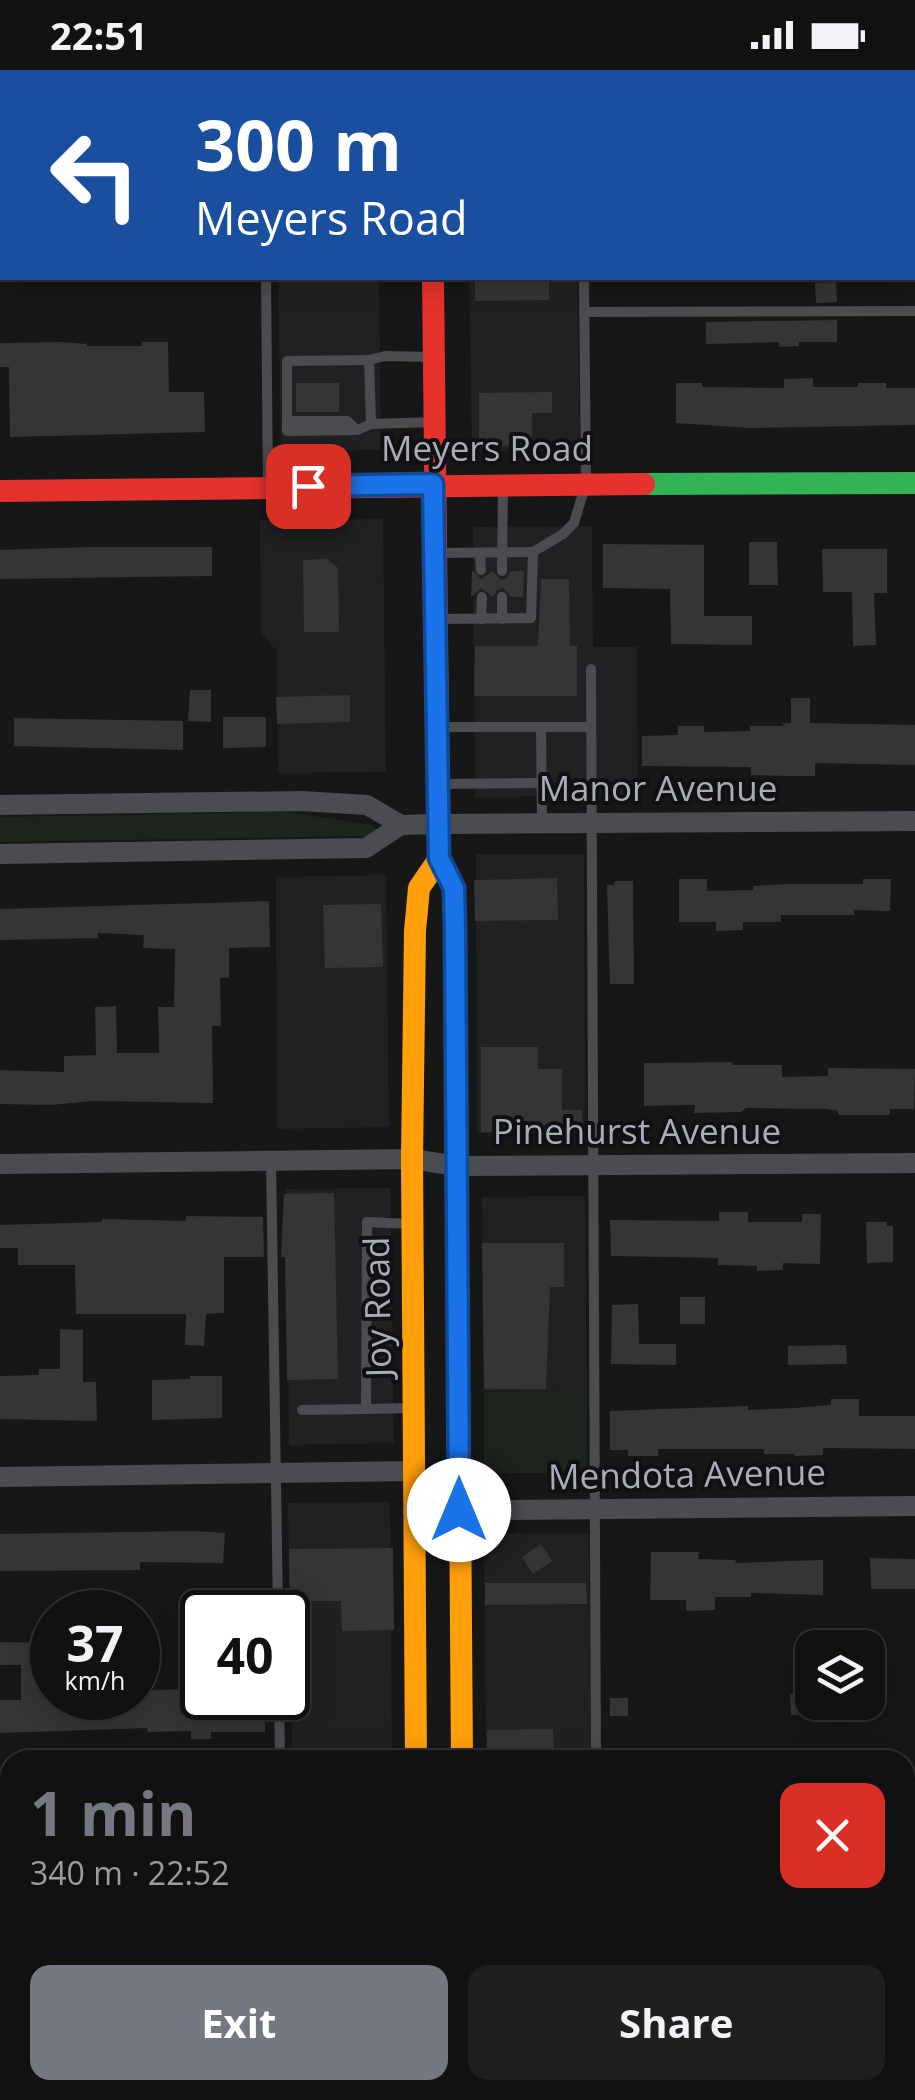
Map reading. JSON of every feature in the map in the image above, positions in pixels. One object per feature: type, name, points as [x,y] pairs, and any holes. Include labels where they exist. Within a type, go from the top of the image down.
[{"type":"street","name":"Joy Road","points":[[433,280],[439,858],[454,888],[462,1750]]},
{"type":"street","name":"Meyers Road","points":[[0,492],[433,484],[915,482]]},
{"type":"street","name":"Manor Avenue","points":[[0,805],[302,801],[367,805],[401,826]]},
{"type":"street","name":"Manor Avenue","points":[[0,854],[366,848],[401,826],[438,824],[915,820]]},
{"type":"street","name":"Joy Road","points":[[416,1750],[412,1224],[415,931],[420,888],[439,858]]},
{"type":"street","name":"Pinehurst Avenue","points":[[0,1164],[412,1159],[457,1166],[915,1163]]},
{"type":"street","points":[[0,1477],[414,1471]]},
{"type":"street","name":"Mendota Avenue","points":[[416,1511],[915,1506]]},
{"type":"lane","points":[[266,280],[268,486]]},
{"type":"lane","points":[[434,554],[532,552],[574,523],[586,483],[584,280]]},
{"type":"lane","points":[[584,312],[915,310]]},
{"type":"lane","points":[[433,357],[287,361],[287,430],[357,430],[371,424],[433,422]]},
{"type":"lane","points":[[370,360],[371,424]]},
{"type":"lane","points":[[502,571],[503,484]]},
{"type":"lane","points":[[434,620],[530,618],[532,552]]},
{"type":"lane","points":[[480,553],[481,570]]},
{"type":"lane","points":[[481,619],[482,597]]},
{"type":"lane","points":[[502,597],[502,618]]},
{"type":"lane","points":[[591,669],[596,1750]]},
{"type":"lane","points":[[541,726],[542,822]]},
{"type":"lane","points":[[436,727],[590,726]]},
{"type":"lane","points":[[437,784],[541,783]]},
{"type":"lane","points":[[271,1161],[278,1590]]},
{"type":"lane","points":[[366,1409],[367,1222],[412,1224]]},
{"type":"lane","points":[[302,1410],[414,1408]]},
{"type":"lane","points":[[279,1720],[280,1750]]},
{"type":"shaded area","points":[[278,280],[379,280],[381,450],[281,451]]},
{"type":"shaded area","points":[[469,280],[577,280],[580,450],[472,452]]},
{"type":"shaded area","points":[[383,519],[386,772],[278,773],[277,651],[261,633],[260,520]]},
{"type":"shaded area","points":[[592,526],[593,647],[637,647],[638,796],[475,797],[473,527]]},
{"type":"shaded area","points":[[288,812],[376,829],[366,836],[0,842],[0,817]]},
{"type":"shaded area","points":[[476,854],[584,854],[585,1133],[477,1133]]},
{"type":"shaded area","points":[[386,875],[389,1127],[277,1129],[276,877]]},
{"type":"shaded area","points":[[390,1188],[394,1443],[289,1445],[286,1189]]},
{"type":"shaded area","points":[[585,1196],[587,1392],[484,1391],[482,1197]]},
{"type":"shaded area","points":[[484,1392],[587,1392],[587,1473],[484,1473]]},
{"type":"shaded area","points":[[390,1502],[392,1750],[292,1750],[291,1720],[310,1720],[310,1590],[289,1590],[288,1503]]},
{"type":"shaded area","points":[[589,1533],[591,1750],[486,1750],[484,1534]]},
{"type":"building","points":[[475,280],[549,280],[549,300],[475,301]]},
{"type":"building","points":[[836,282],[837,302],[816,303],[815,283]]},
{"type":"building","points":[[837,320],[837,342],[799,342],[799,346],[779,347],[779,342],[706,344],[706,322]]},
{"type":"building","points":[[142,342],[168,342],[169,392],[204,392],[205,432],[10,437],[9,367],[0,367],[0,343],[142,346]]},
{"type":"building","points":[[813,378],[813,387],[886,383],[886,388],[915,388],[915,425],[749,428],[676,423],[676,383],[784,388],[784,379]]},
{"type":"building","points":[[296,383],[339,383],[339,412],[296,412]]},
{"type":"building","points":[[552,392],[552,413],[532,413],[532,445],[479,446],[479,393]]},
{"type":"building","points":[[749,542],[777,542],[778,585],[749,585]]},
{"type":"building","points":[[603,544],[704,545],[704,616],[752,616],[752,645],[671,644],[670,589],[603,588]]},
{"type":"building","points":[[212,547],[212,576],[0,579],[0,550]]},
{"type":"building","points":[[822,549],[887,549],[887,593],[874,593],[876,645],[853,646],[852,592],[823,592]]},
{"type":"building","points":[[327,559],[338,568],[339,632],[304,632],[303,560]]},
{"type":"building","points":[[472,570],[481,579],[493,571],[501,580],[511,571],[524,571],[523,597],[511,597],[503,588],[493,597],[481,588],[471,597]]},
{"type":"building","points":[[541,579],[569,579],[570,646],[577,646],[577,696],[474,696],[475,646],[538,646]]},
{"type":"building","points":[[190,690],[211,690],[211,722],[188,721]]},
{"type":"building","points":[[350,695],[350,722],[277,724],[276,697]]},
{"type":"building","points":[[791,698],[810,698],[810,723],[915,725],[915,765],[815,763],[815,776],[751,775],[751,767],[642,766],[642,736],[678,735],[678,726],[704,726],[704,732],[785,726],[782,723],[791,723]]},
{"type":"building","points":[[223,717],[266,717],[266,747],[223,748]]},
{"type":"building","points":[[14,718],[183,721],[183,750],[14,746]]},
{"type":"building","points":[[557,878],[558,920],[475,921],[474,880]]},
{"type":"building","points":[[679,879],[707,879],[707,891],[789,884],[863,884],[863,879],[891,879],[890,911],[781,915],[781,922],[743,922],[743,930],[716,931],[716,922],[679,922]]},
{"type":"building","points":[[615,881],[633,881],[634,984],[610,984],[607,885],[614,885]]},
{"type":"building","points":[[269,901],[270,947],[229,948],[229,978],[220,978],[221,1026],[212,1026],[213,1103],[0,1104],[0,1070],[64,1072],[64,1056],[96,1055],[95,1007],[116,1006],[117,1053],[159,1053],[158,1007],[174,1007],[175,949],[143,948],[144,935],[98,933],[98,938],[0,940],[0,909]]},
{"type":"building","points":[[381,904],[383,967],[325,968],[323,905]]},
{"type":"building","points":[[481,1047],[538,1047],[538,1069],[562,1069],[562,1110],[582,1110],[582,1132],[481,1132]]},
{"type":"building","points":[[644,1063],[782,1065],[782,1077],[828,1076],[828,1068],[915,1069],[914,1109],[890,1109],[890,1115],[838,1115],[838,1111],[827,1109],[746,1108],[741,1112],[694,1113],[695,1105],[644,1106]]},
{"type":"building","points":[[334,1193],[338,1379],[287,1380],[285,1257],[281,1257],[284,1194]]},
{"type":"building","points":[[719,1212],[748,1212],[748,1222],[802,1222],[802,1214],[821,1214],[820,1264],[783,1263],[783,1270],[757,1271],[757,1266],[718,1265],[718,1258],[611,1256],[610,1220],[719,1221]]},
{"type":"building","points":[[186,1216],[263,1217],[264,1257],[224,1257],[224,1313],[206,1314],[204,1346],[185,1345],[186,1314],[76,1314],[75,1265],[18,1265],[18,1248],[0,1248],[0,1225],[102,1219],[186,1221]]},
{"type":"building","points":[[866,1222],[887,1222],[887,1226],[893,1226],[893,1262],[867,1263]]},
{"type":"building","points":[[482,1243],[564,1243],[564,1287],[550,1287],[546,1389],[484,1389]]},
{"type":"building","points":[[680,1297],[705,1297],[705,1324],[680,1324]]},
{"type":"building","points":[[638,1304],[639,1344],[676,1344],[676,1365],[611,1364],[612,1305]]},
{"type":"building","points":[[60,1329],[83,1330],[83,1382],[96,1382],[97,1421],[0,1419],[0,1376],[39,1375],[39,1369],[60,1369]]},
{"type":"building","points":[[846,1345],[847,1364],[788,1365],[788,1346]]},
{"type":"building","points":[[222,1376],[222,1418],[152,1420],[152,1380]]},
{"type":"building","points":[[831,1399],[859,1399],[859,1416],[915,1416],[915,1449],[823,1448],[823,1455],[795,1456],[764,1454],[764,1449],[658,1449],[658,1456],[628,1456],[628,1450],[610,1450],[610,1411],[794,1408],[831,1405]]},
{"type":"building","points":[[225,1533],[223,1563],[140,1562],[140,1570],[0,1571],[0,1534]]},
{"type":"building","points":[[541,1544],[552,1561],[533,1574],[522,1557]]},
{"type":"building","points":[[393,1548],[394,1630],[342,1631],[341,1601],[310,1601],[310,1590],[290,1590],[289,1549]]},
{"type":"building","points":[[651,1552],[699,1552],[698,1559],[736,1560],[735,1563],[823,1560],[823,1595],[751,1593],[751,1597],[715,1597],[715,1610],[686,1611],[686,1600],[650,1600]]},
{"type":"building","points":[[870,1558],[915,1559],[915,1589],[871,1589]]},
{"type":"building","points":[[485,1583],[586,1583],[587,1604],[485,1605]]},
{"type":"building","points":[[0,1642],[30,1643],[30,1720],[160,1720],[160,1690],[180,1689],[180,1720],[265,1720],[265,1732],[211,1732],[211,1739],[191,1739],[191,1731],[148,1732],[147,1728],[0,1733],[0,1700],[21,1700],[21,1665],[0,1665]]},
{"type":"building","points":[[790,1694],[795,1694],[795,1715],[791,1715]]},
{"type":"building","points":[[610,1698],[628,1698],[628,1716],[610,1716]]},
{"type":"building","points":[[553,1729],[554,1749],[487,1750],[487,1730]]},
{"type":"traffic: fast","points":[[644,484],[915,483]]},
{"type":"traffic: fast","points":[[438,723],[439,859],[454,888],[460,1492]]},
{"type":"traffic: slow","points":[[416,1750],[412,1159],[415,931],[419,888],[439,859]]},
{"type":"traffic: slow","points":[[460,1492],[462,1750]]},
{"type":"traffic: jam","points":[[433,280],[438,723]]},
{"type":"traffic: jam","points":[[0,491],[644,484]]},
{"type":"route","points":[[308,486],[433,484],[439,858],[454,888],[459,1510]]}]
